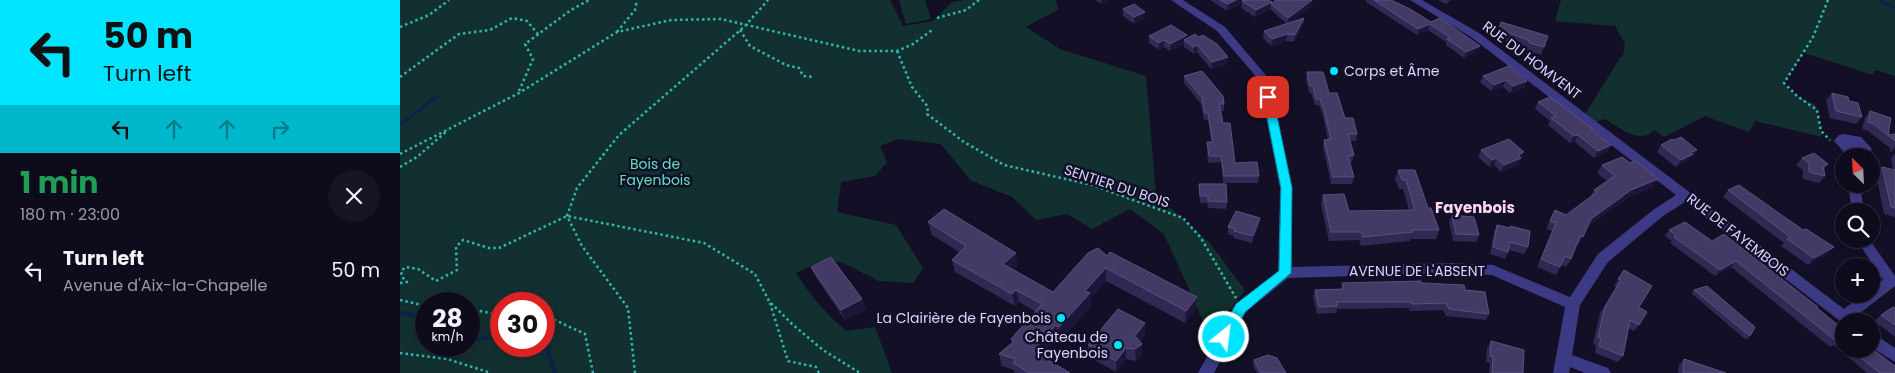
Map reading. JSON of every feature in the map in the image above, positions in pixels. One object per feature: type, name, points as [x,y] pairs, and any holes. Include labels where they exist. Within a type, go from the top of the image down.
[{"type":"street","points":[[1176,0],[1222,28],[1264,79],[1286,188],[1285,273],[1241,308],[1206,373]]},
{"type":"street","name":"RUE DU HOMVENT","points":[[1415,0],[1475,35],[1627,150]]},
{"type":"street","name":"RUE DE FAYEMBOIS","points":[[1627,150],[1839,313]]},
{"type":"street","points":[[1603,373],[1562,366],[1573,304],[1603,258],[1658,214],[1686,195]]},
{"type":"street","points":[[1854,313],[1891,281],[1890,273],[1869,248]]},
{"type":"street","name":"AVENUE DE L'ABSENT","points":[[1285,273],[1451,268],[1493,270],[1573,304]]},
{"type":"street","points":[[1880,345],[1895,356]]},
{"type":"path","points":[[400,28],[429,15],[449,0]]},
{"type":"path","points":[[519,93],[534,59],[525,44],[571,10],[589,0]]},
{"type":"path","points":[[617,32],[634,10],[637,0]]},
{"type":"path","points":[[635,373],[628,308],[582,246],[566,216],[577,188],[619,136],[648,108],[746,26],[768,0]]},
{"type":"path","points":[[937,18],[956,14],[980,0]]},
{"type":"path","points":[[1828,0],[1813,37],[1784,83],[1797,96],[1817,110],[1821,131],[1833,143],[1842,148]]},
{"type":"path","points":[[400,77],[459,34],[490,30],[512,18],[527,21],[538,34]]},
{"type":"path","points":[[400,154],[519,93],[617,32],[671,20],[721,19],[858,51],[897,51],[912,44],[932,30]]},
{"type":"path","points":[[740,30],[750,46],[786,65],[798,68],[803,76],[814,77]]},
{"type":"path","name":"SENTIER DU BOIS","points":[[897,51],[912,87],[928,107],[927,114],[964,142],[1004,165],[1092,185],[1142,205],[1183,218],[1201,238],[1241,308]]},
{"type":"path","points":[[400,167],[417,157],[453,126]]},
{"type":"path","points":[[400,283],[407,282],[402,277],[401,271],[406,267],[418,268],[424,271],[428,278],[436,281],[457,270],[456,247],[464,240],[473,241],[488,250],[499,248],[566,216],[704,243],[755,274],[769,301],[788,361],[816,367],[820,373]]},
{"type":"path","points":[[400,300],[415,303]]},
{"type":"path","points":[[769,301],[792,324],[823,350],[860,373]]},
{"type":"path","points":[[555,319],[586,334],[593,373]]},
{"type":"path","points":[[400,353],[421,354],[461,362],[491,373]]},
{"type":"green space","name":"Bois de Fayenbois","points":[[400,0],[890,0],[903,26],[933,21],[952,2],[964,0],[1055,0],[1059,9],[1026,27],[1060,49],[1146,76],[1156,195],[1209,242],[1245,290],[1210,336],[1164,234],[1130,209],[1092,229],[1067,214],[1036,220],[1012,197],[970,180],[941,144],[898,139],[880,146],[887,162],[875,176],[841,182],[837,212],[896,225],[923,268],[913,283],[879,281],[841,262],[819,262],[796,273],[819,304],[846,331],[875,327],[892,373],[400,373]]},
{"type":"green space","points":[[899,0],[925,0],[931,19],[906,24]]},
{"type":"green space","points":[[1561,0],[1895,0],[1895,76],[1875,70],[1873,75],[1804,53],[1784,83],[1794,94],[1816,105],[1822,137],[1755,121],[1749,132],[1705,116],[1664,137],[1654,130],[1642,136],[1636,136],[1605,119],[1596,122],[1585,114],[1623,56],[1625,44],[1615,26],[1555,21]]},
{"type":"building","points":[[1220,0],[1236,0],[1228,4]]},
{"type":"building","points":[[1268,0],[1272,2],[1256,10],[1242,1]]},
{"type":"building","points":[[1276,0],[1312,0],[1288,18],[1271,4]]},
{"type":"building","points":[[1374,0],[1391,0],[1431,22],[1440,18],[1480,46],[1466,52],[1447,39],[1451,38],[1430,24],[1418,29]]},
{"type":"building","points":[[1134,4],[1145,12],[1134,17],[1123,9]]},
{"type":"building","points":[[1304,18],[1295,35],[1287,34],[1272,39],[1264,31]]},
{"type":"building","points":[[1501,22],[1548,36],[1544,47],[1529,43],[1530,41],[1499,29]]},
{"type":"building","points":[[1171,25],[1187,35],[1170,44],[1164,40],[1159,43],[1149,36]]},
{"type":"building","points":[[1195,34],[1199,37],[1203,35],[1217,44],[1228,57],[1212,62],[1197,45],[1194,47],[1184,40]]},
{"type":"building","points":[[1509,66],[1527,81],[1513,86],[1506,80],[1494,85],[1483,76]]},
{"type":"building","points":[[1202,71],[1223,96],[1224,104],[1219,104],[1223,123],[1230,123],[1235,163],[1257,162],[1259,176],[1224,176],[1221,156],[1209,156],[1207,142],[1213,142],[1208,113],[1205,113],[1202,100],[1204,100],[1184,76]]},
{"type":"building","points":[[1307,72],[1323,72],[1329,93],[1337,93],[1345,118],[1353,118],[1357,134],[1348,134],[1354,155],[1348,156],[1354,177],[1333,177],[1324,140],[1331,139],[1324,110],[1320,99],[1316,99],[1313,86],[1310,86]]},
{"type":"building","points":[[1832,93],[1848,97],[1849,101],[1858,103],[1862,117],[1836,111]]},
{"type":"building","points":[[1550,97],[1611,145],[1598,151],[1578,135],[1574,136],[1551,118],[1556,116],[1538,102]]},
{"type":"building","points":[[1870,111],[1891,118],[1888,135],[1895,134],[1895,141],[1874,124],[1868,122]]},
{"type":"building","points":[[1681,137],[1697,150],[1681,160],[1661,145]]},
{"type":"building","points":[[1509,139],[1524,152],[1518,155],[1521,158],[1504,165],[1497,158],[1492,160],[1481,150]]},
{"type":"building","points":[[1814,153],[1828,164],[1823,166],[1825,176],[1809,172],[1809,163],[1802,158]]},
{"type":"building","points":[[1622,157],[1630,163],[1636,161],[1658,179],[1631,190],[1591,219],[1583,237],[1580,236],[1571,259],[1565,256],[1560,267],[1541,259],[1556,223],[1550,221],[1555,210],[1566,215],[1597,192],[1594,190],[1615,176],[1602,165]]},
{"type":"building","points":[[1882,167],[1895,170],[1895,208],[1891,207]]},
{"type":"building","points":[[1398,170],[1415,170],[1428,208],[1431,208],[1439,230],[1412,230],[1413,232],[1363,237],[1361,232],[1331,232],[1323,195],[1344,194],[1349,211],[1415,210],[1406,180],[1402,180]]},
{"type":"building","points":[[1199,184],[1226,184],[1227,202],[1208,201],[1208,196],[1200,196]]},
{"type":"building","points":[[1739,185],[1803,230],[1806,229],[1834,247],[1814,258],[1787,239],[1790,237],[1728,190]]},
{"type":"building","points":[[944,209],[1016,253],[1003,264],[1053,292],[1088,253],[1098,248],[1107,256],[1110,252],[1197,297],[1186,311],[1106,268],[1085,291],[1090,293],[1059,327],[1056,325],[1033,351],[1070,373],[1029,373],[1013,363],[1016,359],[999,354],[1014,341],[1011,339],[1042,304],[1016,290],[1012,294],[952,260],[966,246],[928,222]]},
{"type":"building","points":[[1236,211],[1260,218],[1253,236],[1234,231],[1235,229],[1228,227]]},
{"type":"building","points":[[1452,215],[1474,217],[1479,235],[1456,234]]},
{"type":"building","points":[[1685,222],[1712,241],[1724,234],[1818,307],[1835,323],[1835,340],[1736,261],[1720,270],[1674,237],[1676,235],[1669,230]]},
{"type":"building","points":[[1497,225],[1530,231],[1528,247],[1510,242],[1508,252],[1493,247]]},
{"type":"building","points":[[831,257],[862,299],[841,310],[811,267]]},
{"type":"building","points":[[1624,270],[1652,286],[1639,307],[1647,312],[1639,325],[1630,320],[1623,356],[1599,346],[1601,338],[1598,337],[1605,307],[1621,280],[1618,279]]},
{"type":"building","points":[[1421,281],[1421,283],[1464,285],[1465,290],[1485,292],[1489,314],[1449,309],[1446,303],[1336,302],[1337,306],[1319,307],[1315,290],[1344,289],[1342,283]]},
{"type":"building","points":[[1707,286],[1755,327],[1750,336],[1694,290]]},
{"type":"building","points":[[1893,307],[1895,308],[1895,325],[1881,315]]},
{"type":"building","points":[[1118,309],[1145,323],[1135,336],[1142,344],[1135,349],[1126,348],[1116,361],[1088,345]]},
{"type":"building","points":[[1491,341],[1524,350],[1523,373],[1492,373]]},
{"type":"building","points":[[1268,355],[1277,358],[1286,373],[1261,373],[1254,360]]},
{"type":"building","points":[[1880,355],[1895,366],[1895,373],[1880,373],[1861,358],[1880,358]]},
{"type":"building","points":[[1684,359],[1726,373],[1683,373]]},
{"type":"waterway","points":[[1879,0],[1895,8]]},
{"type":"waterway","points":[[400,125],[437,96]]},
{"type":"waterway","points":[[400,313],[415,316]]},
{"type":"waterway","points":[[480,338],[490,337]]},
{"type":"waterway","points":[[550,357],[555,373]]},
{"type":"place","name":"Corps et Âme","points":[[1334,71]]},
{"type":"place","name":"La Clairière de Fayenbois","points":[[1061,318]]},
{"type":"place","name":"Château de Fayenbois","points":[[1118,345]]},
{"type":"district","name":"Fayenbois","points":[[1475,207]]},
{"type":"route","points":[[1224,337],[1241,308],[1285,273],[1286,188],[1268,97]]}]
